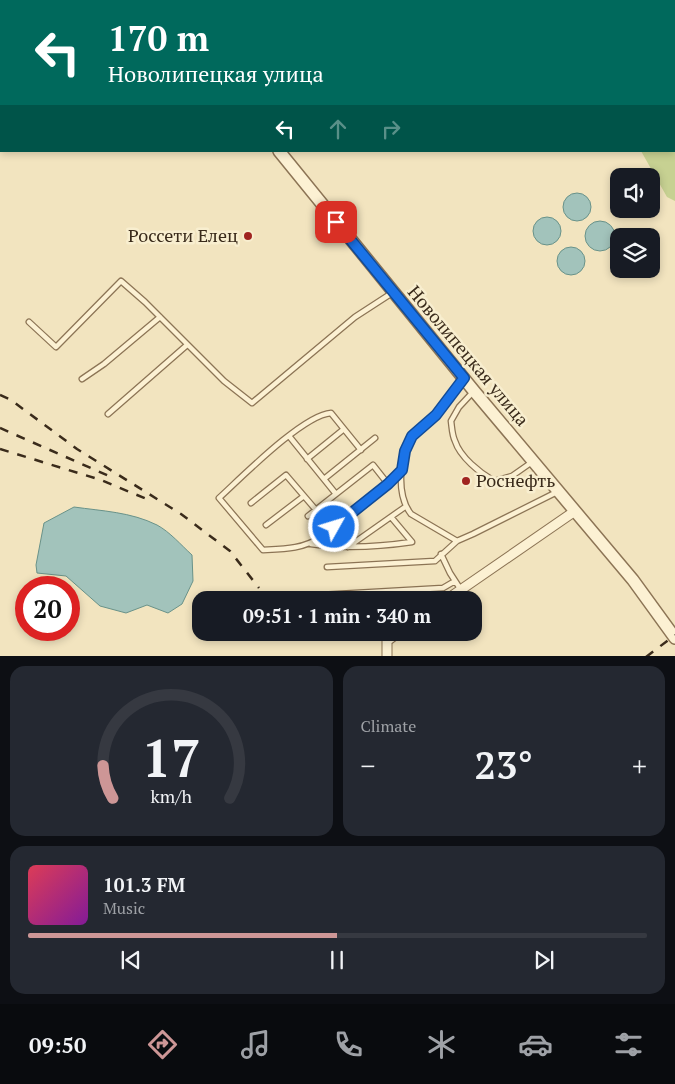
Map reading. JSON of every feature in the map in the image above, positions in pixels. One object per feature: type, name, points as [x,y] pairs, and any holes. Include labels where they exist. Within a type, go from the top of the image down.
[{"type":"street","name":"Новолипецкая улица","points":[[280,152],[474,391],[633,580],[675,638]]},
{"type":"street","points":[[461,590],[575,511]]},
{"type":"street","points":[[387,641],[387,656]]},
{"type":"lane","points":[[29,322],[56,347],[121,281],[224,381],[252,402],[355,317],[393,292]]},
{"type":"lane","points":[[82,379],[104,364],[160,318]]},
{"type":"lane","points":[[108,414],[187,346]]},
{"type":"lane","points":[[457,540],[410,514],[405,507],[402,490],[402,470],[405,451],[412,436],[436,415],[464,378]]},
{"type":"lane","points":[[474,391],[459,407],[450,421],[455,443],[470,463],[483,475],[494,481],[512,476],[533,462]]},
{"type":"lane","points":[[361,450],[331,413],[322,414],[289,436],[219,498],[263,550],[294,548],[311,544],[347,547],[412,542],[391,517]]},
{"type":"lane","points":[[307,459],[344,429]]},
{"type":"lane","points":[[289,436],[336,494]]},
{"type":"lane","points":[[324,480],[375,438]]},
{"type":"lane","points":[[308,516],[373,465],[388,484]]},
{"type":"lane","points":[[311,544],[388,484],[402,470]]},
{"type":"lane","points":[[251,503],[286,475],[316,510]]},
{"type":"lane","points":[[327,567],[435,561],[457,540],[473,534],[558,491]]},
{"type":"lane","points":[[266,526],[304,496]]},
{"type":"lane","points":[[347,547],[405,507]]},
{"type":"lane","points":[[441,554],[461,590]]},
{"type":"lane","points":[[382,591],[443,588],[455,581]]},
{"type":"green space","points":[[642,152],[675,152],[675,201],[667,197],[660,185],[660,168],[651,168]]},
{"type":"water","points":[[577,193],[587,197],[591,207],[587,217],[577,221],[567,217],[563,207],[567,197]]},
{"type":"water","points":[[547,217],[557,221],[561,231],[557,241],[547,245],[537,241],[533,231],[537,221]]},
{"type":"water","points":[[600,221],[610,226],[610,246],[600,251],[590,246],[585,236],[590,226]]},
{"type":"water","points":[[571,247],[581,251],[585,261],[581,271],[571,275],[561,271],[557,261],[561,251]]},
{"type":"water","points":[[74,507],[137,517],[157,525],[171,535],[192,555],[193,581],[182,604],[168,613],[147,605],[126,613],[100,606],[80,588],[80,576],[37,573],[36,565],[44,523]]},
{"type":"railway","points":[[0,395],[11,400],[77,449],[181,514],[230,551],[259,588]]},
{"type":"railway","points":[[0,428],[109,476]]},
{"type":"railway","points":[[0,449],[101,480],[149,500]]},
{"type":"railway","points":[[647,656],[675,635]]},
{"type":"place","name":"Россети Елец","points":[[248,236]]},
{"type":"place","name":"Роснефть","points":[[466,481]]},
{"type":"route","points":[[334,527],[388,484],[402,470],[405,451],[412,436],[436,415],[464,378],[336,222]]}]
